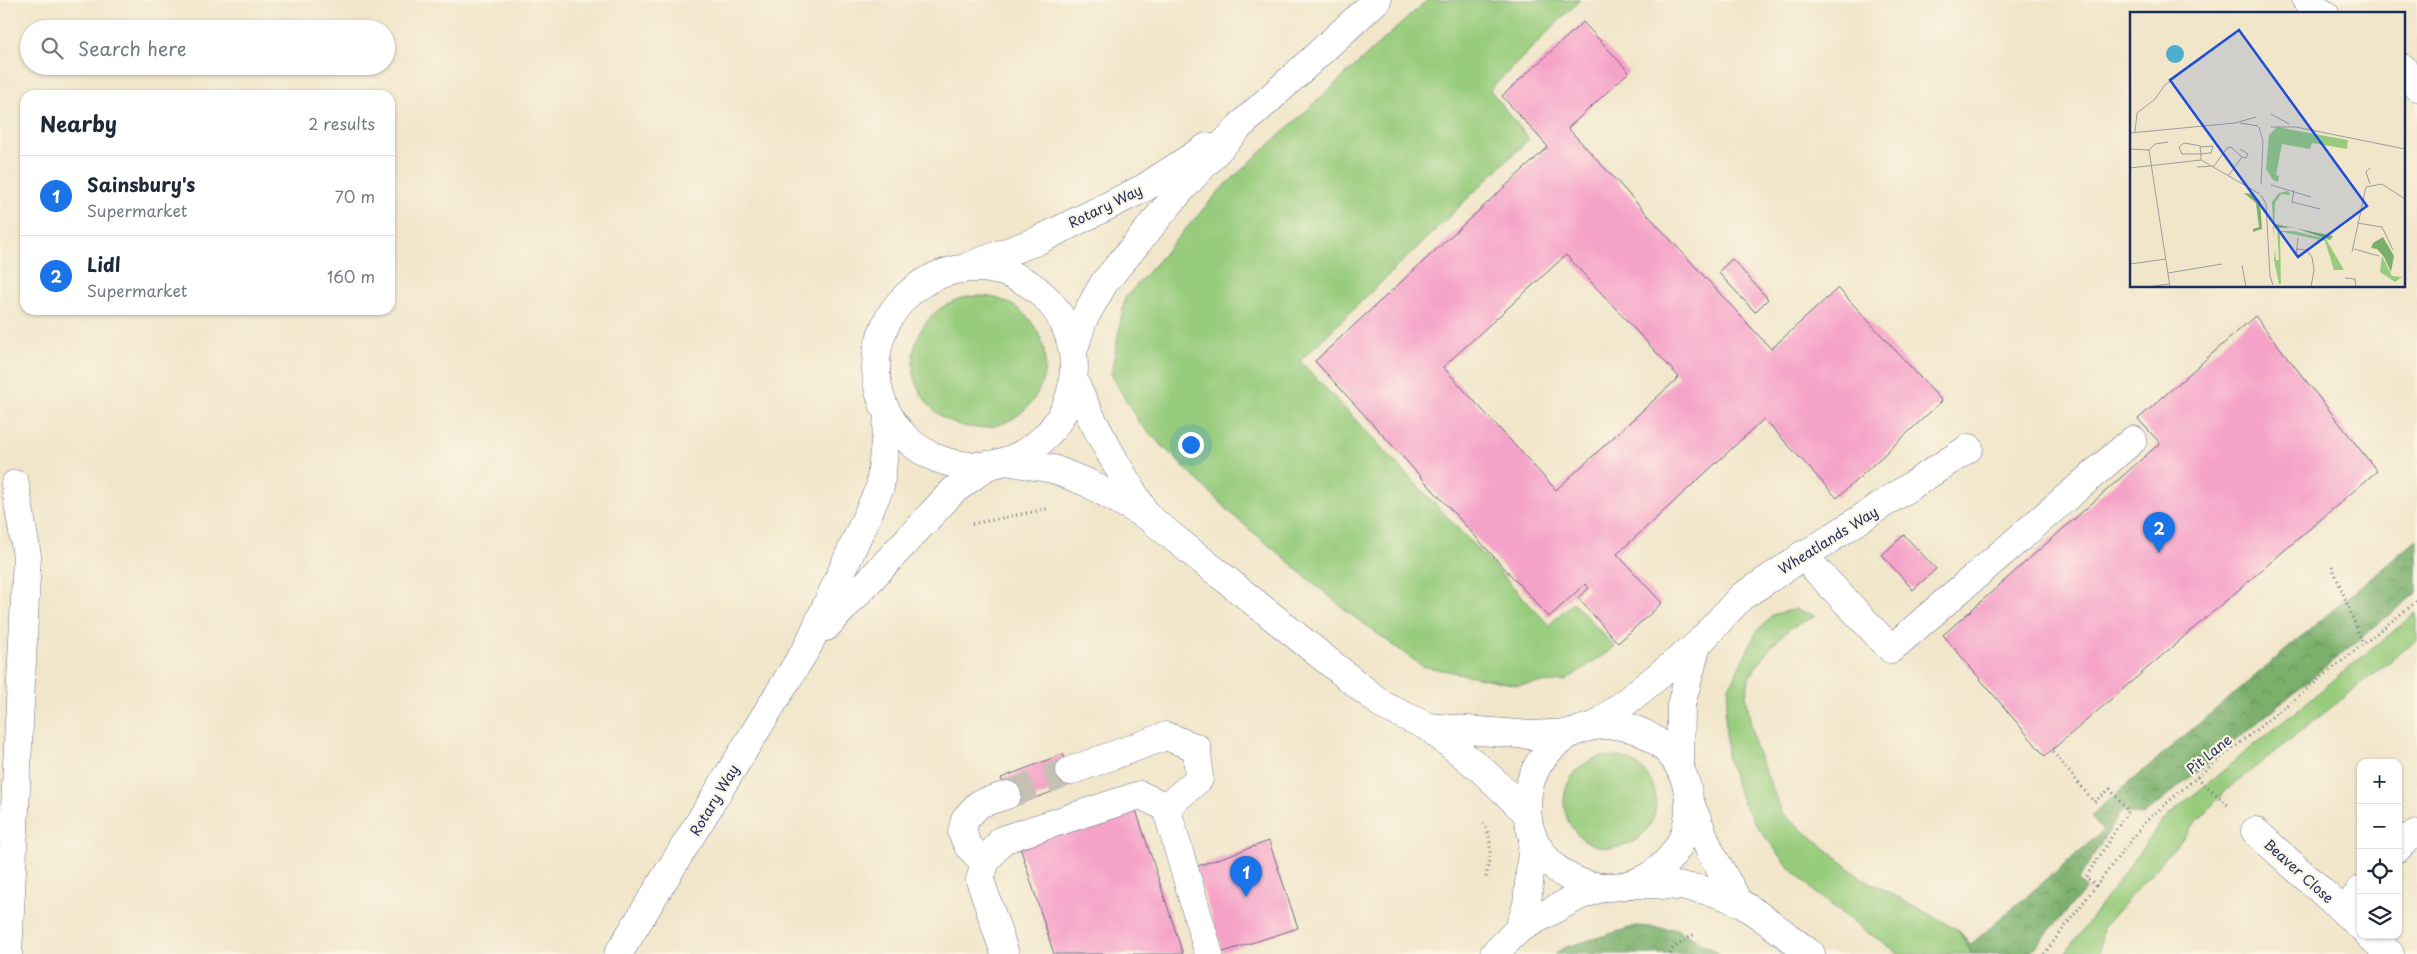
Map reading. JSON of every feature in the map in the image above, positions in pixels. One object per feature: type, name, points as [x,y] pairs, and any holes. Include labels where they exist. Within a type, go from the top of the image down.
[{"type":"street","name":"Rotary Way","points":[[1073,352],[1083,320],[1104,283],[1180,191],[1240,126],[1377,0]]},
{"type":"street","points":[[2306,0],[2322,12]]},
{"type":"street","points":[[2404,69],[2417,87]]},
{"type":"street","name":"Rotary Way","points":[[618,954],[808,646],[880,487],[888,417],[875,381],[878,342],[895,307],[924,281],[1037,241],[1144,188],[1240,126]]},
{"type":"street","points":[[962,269],[992,270],[1021,279],[1046,298],[1063,322],[1073,352],[1073,379],[1090,418],[1148,517]]},
{"type":"street","name":"Rotary Way","points":[[808,646],[953,492],[997,464],[1031,449],[1051,430],[1066,406],[1073,379]]},
{"type":"street","points":[[888,417],[914,447],[949,463],[997,464],[1053,469],[1088,484],[1148,517],[1384,706],[1428,727],[1482,770],[1526,812]]},
{"type":"street","points":[[1802,555],[1891,649],[2133,440]]},
{"type":"street","name":"Wheatlands Way","points":[[1597,725],[1697,645],[1742,597],[1802,555],[1886,504],[1969,448]]},
{"type":"street","points":[[8,954],[27,556],[15,484]]},
{"type":"street","name":"Wheatlands Way","points":[[1680,768],[1681,705],[1697,645]]},
{"type":"street","points":[[1428,727],[1531,734],[1571,733],[1597,725],[1625,727],[1652,738],[1673,757],[1680,768],[1688,800],[1710,851],[1738,901]]},
{"type":"street","points":[[1519,929],[1527,904],[1533,840],[1526,812],[1533,773],[1548,750],[1571,733]]},
{"type":"street","points":[[1070,771],[1166,736],[1197,748],[1199,778],[1166,806]]},
{"type":"street","points":[[985,863],[968,846],[962,833],[965,819],[979,804],[1007,795]]},
{"type":"street","points":[[1005,954],[980,880],[985,863],[1002,840],[1140,795],[1166,806]]},
{"type":"street","points":[[1631,884],[1660,868],[1678,846],[1688,814],[1688,800]]},
{"type":"street","points":[[1166,806],[1209,954]]},
{"type":"street","name":"Beaver Close","points":[[2255,831],[2352,919],[2360,894]]},
{"type":"street","points":[[2402,844],[2407,838],[2417,834]]},
{"type":"street","points":[[1533,840],[1552,866],[1577,881],[1604,887]]},
{"type":"street","points":[[1494,954],[1519,929],[1577,897],[1604,887],[1631,884],[1663,884],[1696,888],[1738,901],[1811,954]]},
{"type":"street","points":[[2373,939],[2390,954]]},
{"type":"path","points":[[963,527],[1047,509]]},
{"type":"path","points":[[2332,566],[2362,644]]},
{"type":"path","name":"Pit Lane","points":[[2044,954],[2145,822],[2197,777],[2417,600]]},
{"type":"path","points":[[2053,752],[2094,802],[2110,789],[2128,811],[2086,878],[2097,886]]},
{"type":"path","points":[[2197,777],[2255,831]]},
{"type":"path","points":[[1478,816],[1487,829],[1491,849],[1486,878]]},
{"type":"path","points":[[1670,954],[1673,948],[1696,934]]},
{"type":"green space","points":[[1427,0],[1580,0],[1490,90],[1529,139],[1300,361],[1549,625],[1573,602],[1615,647],[1565,681],[1517,685],[1422,666],[1349,613],[1234,516],[1139,423],[1111,374],[1125,298],[1220,190]]},
{"type":"green space","points":[[979,296],[992,297],[1004,301],[1026,315],[1040,337],[1044,349],[1044,375],[1040,387],[1026,409],[1004,423],[992,427],[979,428],[966,427],[954,423],[932,409],[918,387],[914,375],[913,362],[914,349],[918,337],[932,315],[954,301],[966,297]]},
{"type":"green space","points":[[2417,539],[2417,592],[2143,816],[2121,811],[2078,880],[2086,888],[2029,954],[1972,954],[1958,930],[1971,944],[2103,831],[2091,816],[2099,808]]},
{"type":"green space","points":[[1795,609],[1816,616],[1790,628],[1770,648],[1750,675],[1746,696],[1755,747],[1783,814],[1859,876],[1958,930],[1972,954],[1900,954],[1818,895],[1788,866],[1759,829],[1741,799],[1727,757],[1725,713],[1729,687],[1757,631],[1772,615]]},
{"type":"green space","points":[[2417,612],[2417,640],[2225,791],[2103,927],[2100,954],[2065,954],[2163,820]]},
{"type":"green space","points":[[1610,756],[1628,760],[1642,770],[1652,784],[1656,802],[1652,820],[1642,834],[1628,844],[1610,848],[1592,844],[1578,834],[1568,820],[1564,802],[1568,784],[1578,770],[1592,760]]},
{"type":"green space","points":[[1636,926],[1677,929],[1720,954],[1555,954],[1563,948]]},
{"type":"building","points":[[1583,22],[1629,72],[1568,128],[1771,349],[1838,288],[1942,401],[1837,498],[1764,419],[1617,554],[1662,603],[1618,643],[1578,598],[1589,588],[1585,584],[1549,617],[1315,361],[1548,147],[1502,96]],"holes":[[[1566,255],[1679,377],[1556,490],[1443,367]]]},
{"type":"building","points":[[1732,259],[1768,299],[1755,312],[1718,272]]},
{"type":"building","points":[[2255,316],[2377,471],[2045,756],[1943,635],[2160,443],[2138,419]]},
{"type":"building","points":[[1904,535],[1936,569],[1913,590],[1882,555]]},
{"type":"building","points":[[1063,754],[1075,783],[1012,807],[1001,778]]},
{"type":"building","points":[[1136,810],[1183,954],[1054,954],[1020,847]]},
{"type":"building","points":[[1269,841],[1298,928],[1223,952],[1195,867]]},
{"type":"tunnel","points":[[1007,795],[1070,771]]},
{"type":"place","name":"Lidl","points":[[2159,553]]},
{"type":"place","name":"Sainsbury's","points":[[1246,897]]}]
